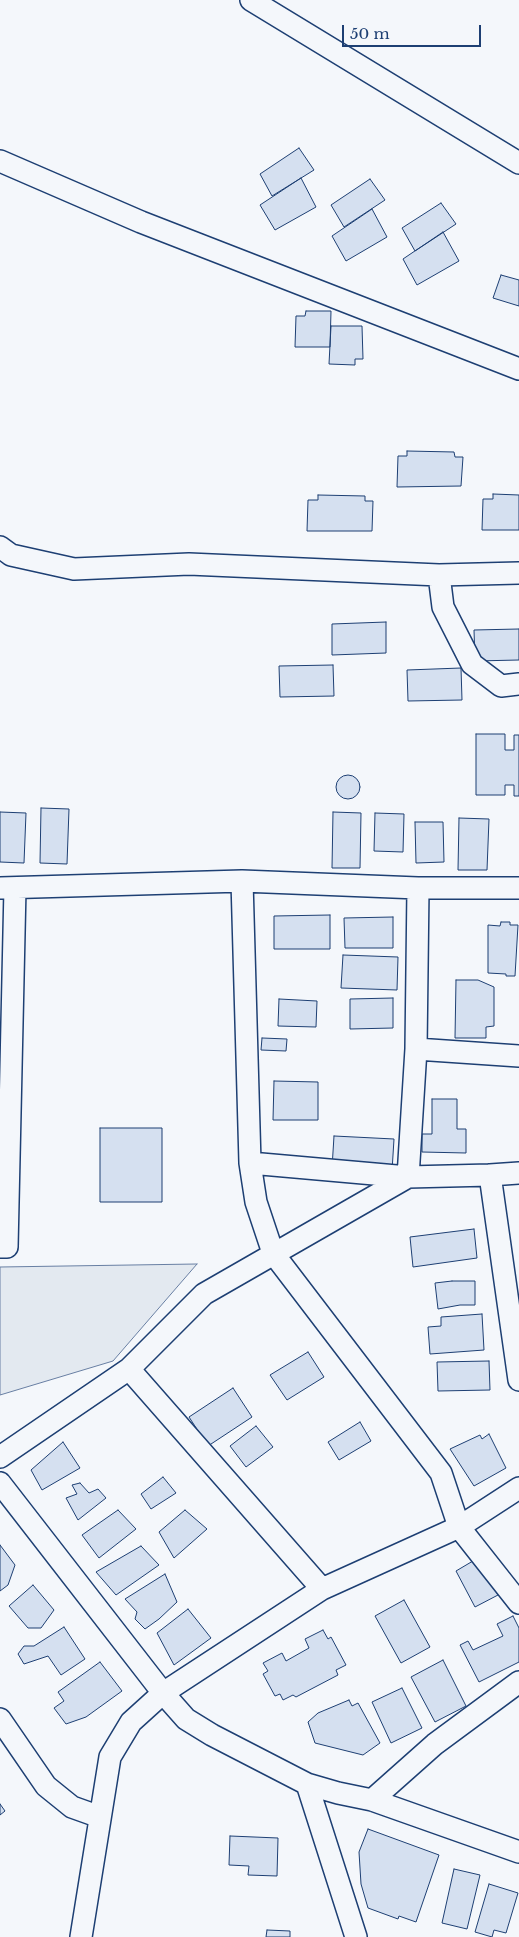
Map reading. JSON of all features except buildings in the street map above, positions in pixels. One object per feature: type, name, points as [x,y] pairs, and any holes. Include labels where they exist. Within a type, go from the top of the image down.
[{"type":"street","points":[[251,0],[519,163]]},
{"type":"street","points":[[0,161],[140,222],[519,369]]},
{"type":"street","points":[[0,547],[11,556],[74,569],[189,564],[439,574],[519,573]]},
{"type":"street","points":[[439,574],[442,607],[472,664],[501,686],[519,684]]},
{"type":"street","points":[[242,881],[250,1163],[256,1202],[273,1253],[441,1473],[458,1527],[518,1600]]},
{"type":"street","points":[[0,1247],[7,1247],[7,888],[242,881],[418,888],[519,888]]},
{"type":"street","points":[[408,1177],[416,1049],[418,888]]},
{"type":"street","points":[[416,1049],[519,1056]]},
{"type":"street","points":[[250,1163],[408,1177],[519,1173]]},
{"type":"street","points":[[490,1175],[519,1380]]},
{"type":"street","points":[[0,1457],[129,1368],[204,1294],[408,1177]]},
{"type":"street","points":[[129,1368],[322,1589]]},
{"type":"street","points":[[0,1483],[7,1505],[186,1719],[212,1735],[307,1784],[338,1794],[372,1800],[519,1852]]},
{"type":"street","points":[[81,1937],[110,1757],[131,1722],[163,1693],[322,1589],[458,1527],[519,1488]]},
{"type":"street","points":[[372,1800],[436,1744],[519,1682]]},
{"type":"street","points":[[0,1719],[46,1786],[72,1807],[100,1818]]},
{"type":"street","points":[[307,1784],[356,1937]]},
{"type":"shaded area","points":[[197,1264],[113,1361],[0,1395],[0,1267]]}]
